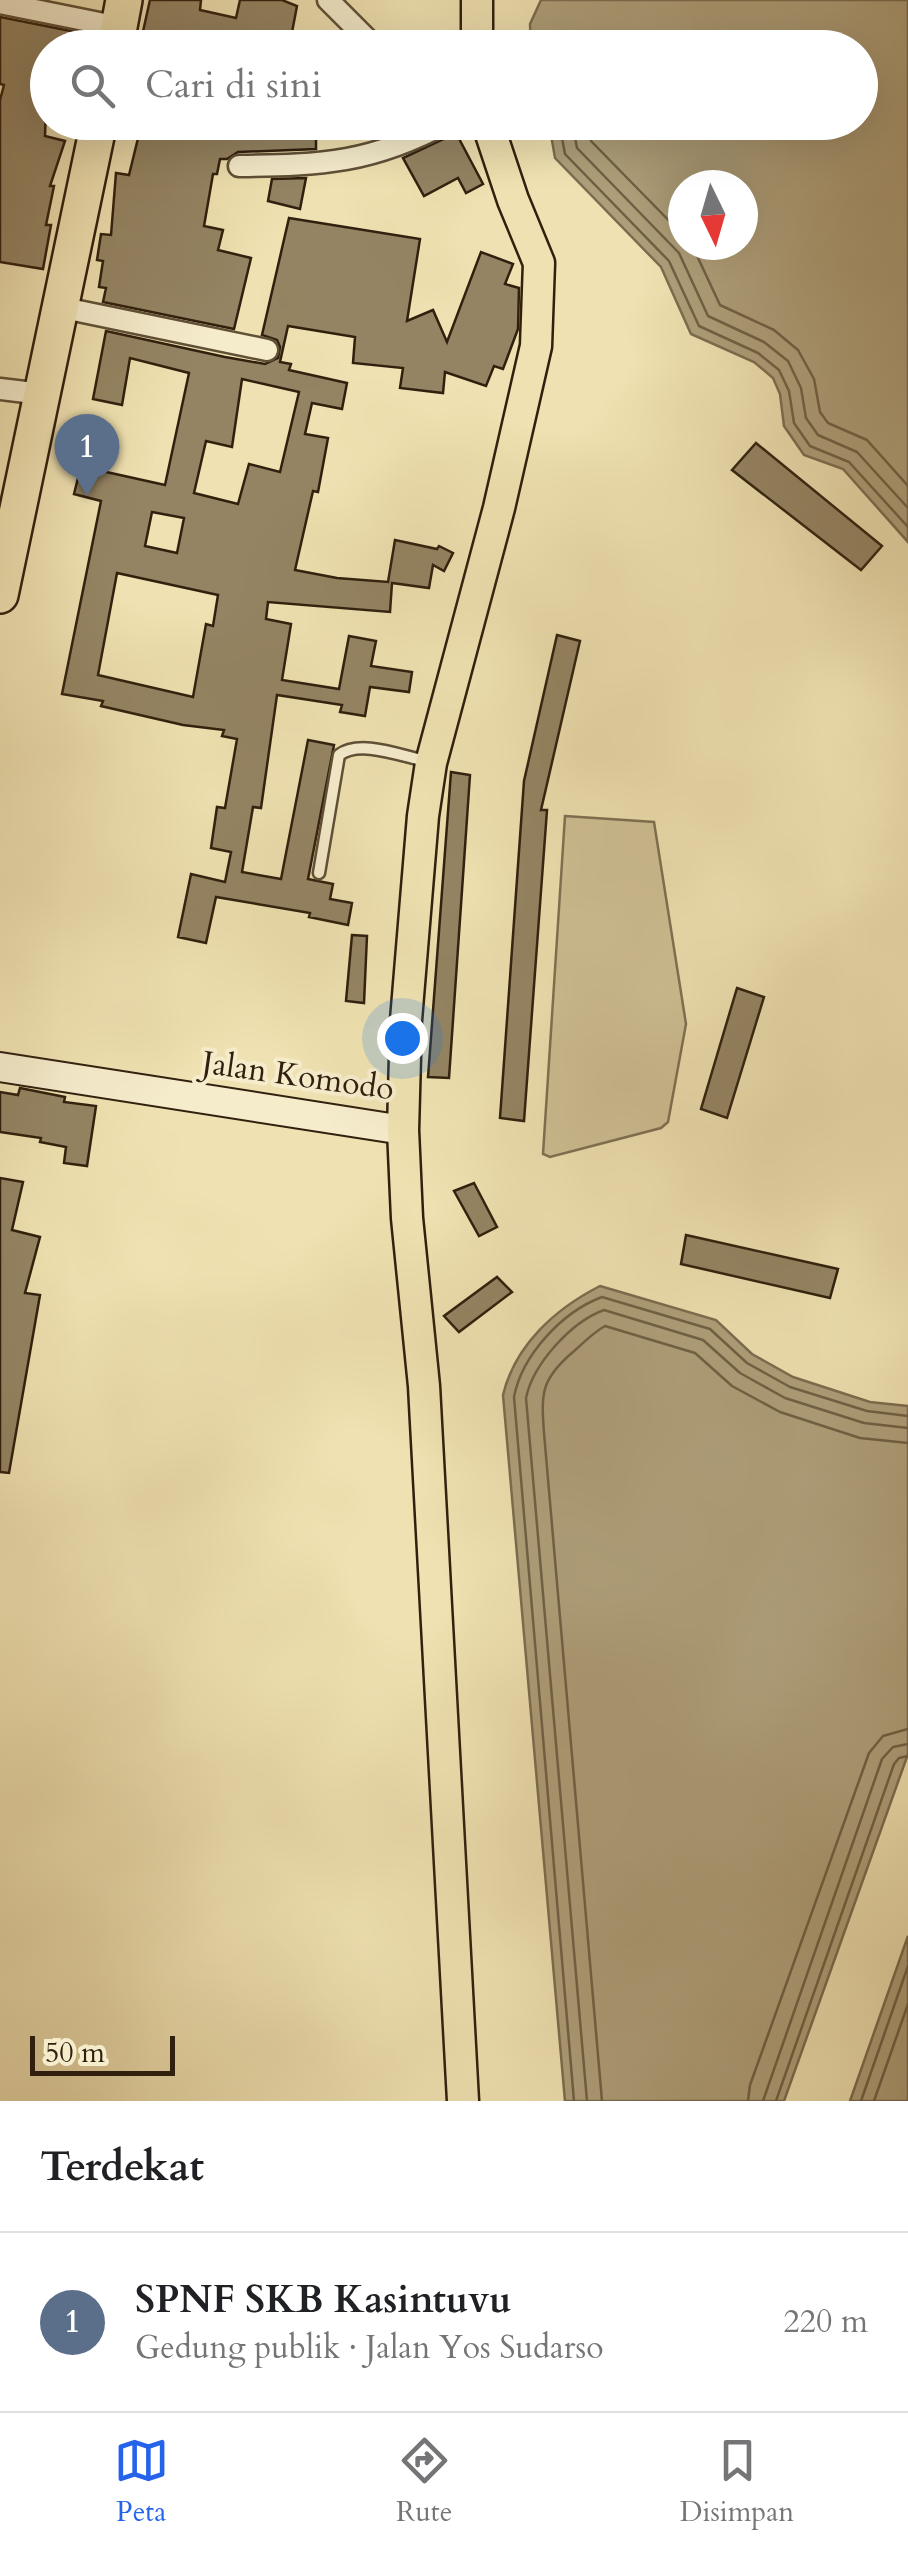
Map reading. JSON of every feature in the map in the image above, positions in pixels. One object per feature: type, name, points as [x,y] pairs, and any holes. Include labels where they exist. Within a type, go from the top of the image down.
[{"type":"highway","points":[[0,595],[96,140]]},
{"type":"main road","points":[[477,0],[477,30]]},
{"type":"main road","name":"Jalan Komodo","points":[[402,1130],[406,1020],[432,762],[499,508],[536,346],[539,263],[493,140]]},
{"type":"main road","points":[[402,1130],[426,1405],[463,2101]]},
{"type":"street","points":[[328,0],[358,30]]},
{"type":"street","points":[[0,3],[119,25]]},
{"type":"street","points":[[239,166],[344,162],[415,140]]},
{"type":"street","points":[[60,307],[267,350]]},
{"type":"street","points":[[0,390],[42,394]]},
{"type":"street","name":"Jalan Komodo","points":[[0,1068],[402,1130]]},
{"type":"lane","points":[[319,873],[339,755],[348,748],[360,748],[432,762]]},
{"type":"shaded area","points":[[565,816],[654,822],[686,1024],[668,1122],[661,1128],[550,1157],[543,1154]]},
{"type":"water","points":[[541,0],[908,0],[908,542],[843,469],[804,455],[784,426],[780,394],[773,378],[754,362],[691,334],[661,267],[555,158],[552,140],[878,140],[878,30],[530,30],[530,24]]},
{"type":"water","points":[[600,1286],[716,1320],[752,1354],[793,1377],[870,1402],[908,1406],[908,1754],[784,2101],[565,2101],[503,1395],[517,1360],[539,1330]]},
{"type":"water","points":[[908,1936],[908,2101],[850,2101]]},
{"type":"building","points":[[150,0],[201,0],[200,10],[236,18],[240,0],[282,0],[297,6],[292,30],[143,30]]},
{"type":"building","points":[[0,17],[66,30],[30,30],[30,140],[65,141],[50,186],[54,186],[46,225],[51,225],[43,269],[0,262],[0,100],[4,85],[0,84]]},
{"type":"building","points":[[138,140],[316,140],[316,149],[238,152],[220,159],[217,174],[213,174],[204,226],[223,230],[218,250],[251,258],[234,329],[103,302],[106,288],[99,287],[103,261],[97,260],[101,234],[111,235],[116,173],[129,175]]},
{"type":"building","points":[[441,140],[460,140],[483,184],[466,193],[458,178],[424,196],[403,158]]},
{"type":"building","points":[[306,178],[300,209],[268,201],[272,179]]},
{"type":"building","points":[[289,218],[420,239],[407,321],[433,310],[447,342],[481,252],[513,264],[505,284],[519,288],[518,329],[503,369],[494,366],[486,386],[445,372],[443,393],[400,388],[403,368],[353,363],[355,337],[288,326],[280,362],[291,364],[289,370],[347,383],[342,409],[312,403],[305,434],[328,438],[318,492],[313,491],[295,570],[388,582],[395,540],[437,549],[439,546],[453,553],[444,571],[433,565],[429,588],[392,583],[390,612],[268,602],[266,619],[291,624],[282,680],[339,689],[349,636],[376,641],[371,666],[412,672],[409,692],[370,687],[365,716],[340,712],[342,705],[277,695],[261,808],[253,807],[242,872],[281,879],[308,740],[334,745],[308,879],[333,884],[330,899],[352,903],[348,925],[309,917],[310,913],[216,897],[206,943],[178,937],[191,874],[225,882],[231,852],[211,848],[217,807],[225,808],[237,739],[222,736],[224,730],[183,725],[101,706],[103,701],[62,694],[101,501],[74,494],[82,462],[103,467],[102,471],[165,485],[189,373],[130,358],[122,405],[93,399],[106,331],[265,364],[278,358],[280,347],[277,340],[262,335]],"holes":[[[242,379],[299,392],[280,472],[249,464],[238,504],[194,493],[206,441],[232,447]],[[152,512],[184,518],[177,553],[145,546]],[[117,573],[218,595],[213,626],[206,624],[193,697],[98,675]]]},
{"type":"building","points":[[756,443],[882,546],[861,570],[732,470]]},
{"type":"building","points":[[557,635],[580,641],[541,810],[547,810],[524,1121],[500,1118],[524,781]]},
{"type":"building","points":[[451,772],[470,775],[449,1078],[428,1077]]},
{"type":"building","points":[[352,935],[367,936],[364,1003],[346,1001]]},
{"type":"building","points":[[737,988],[764,997],[727,1118],[701,1109]]},
{"type":"building","points":[[20,1088],[65,1097],[64,1102],[96,1106],[87,1166],[64,1163],[66,1147],[40,1142],[41,1138],[0,1132],[0,1092],[18,1095]]},
{"type":"building","points":[[0,1178],[23,1182],[12,1230],[40,1237],[25,1293],[40,1295],[9,1473],[0,1472]]},
{"type":"building","points":[[474,1183],[497,1227],[479,1236],[454,1191]]},
{"type":"building","points":[[686,1235],[838,1269],[830,1298],[681,1264]]},
{"type":"building","points":[[497,1277],[512,1292],[459,1332],[444,1316]]},
{"type":"place","name":"SPNF SKB Kasintuvu","points":[[87,496]]}]
